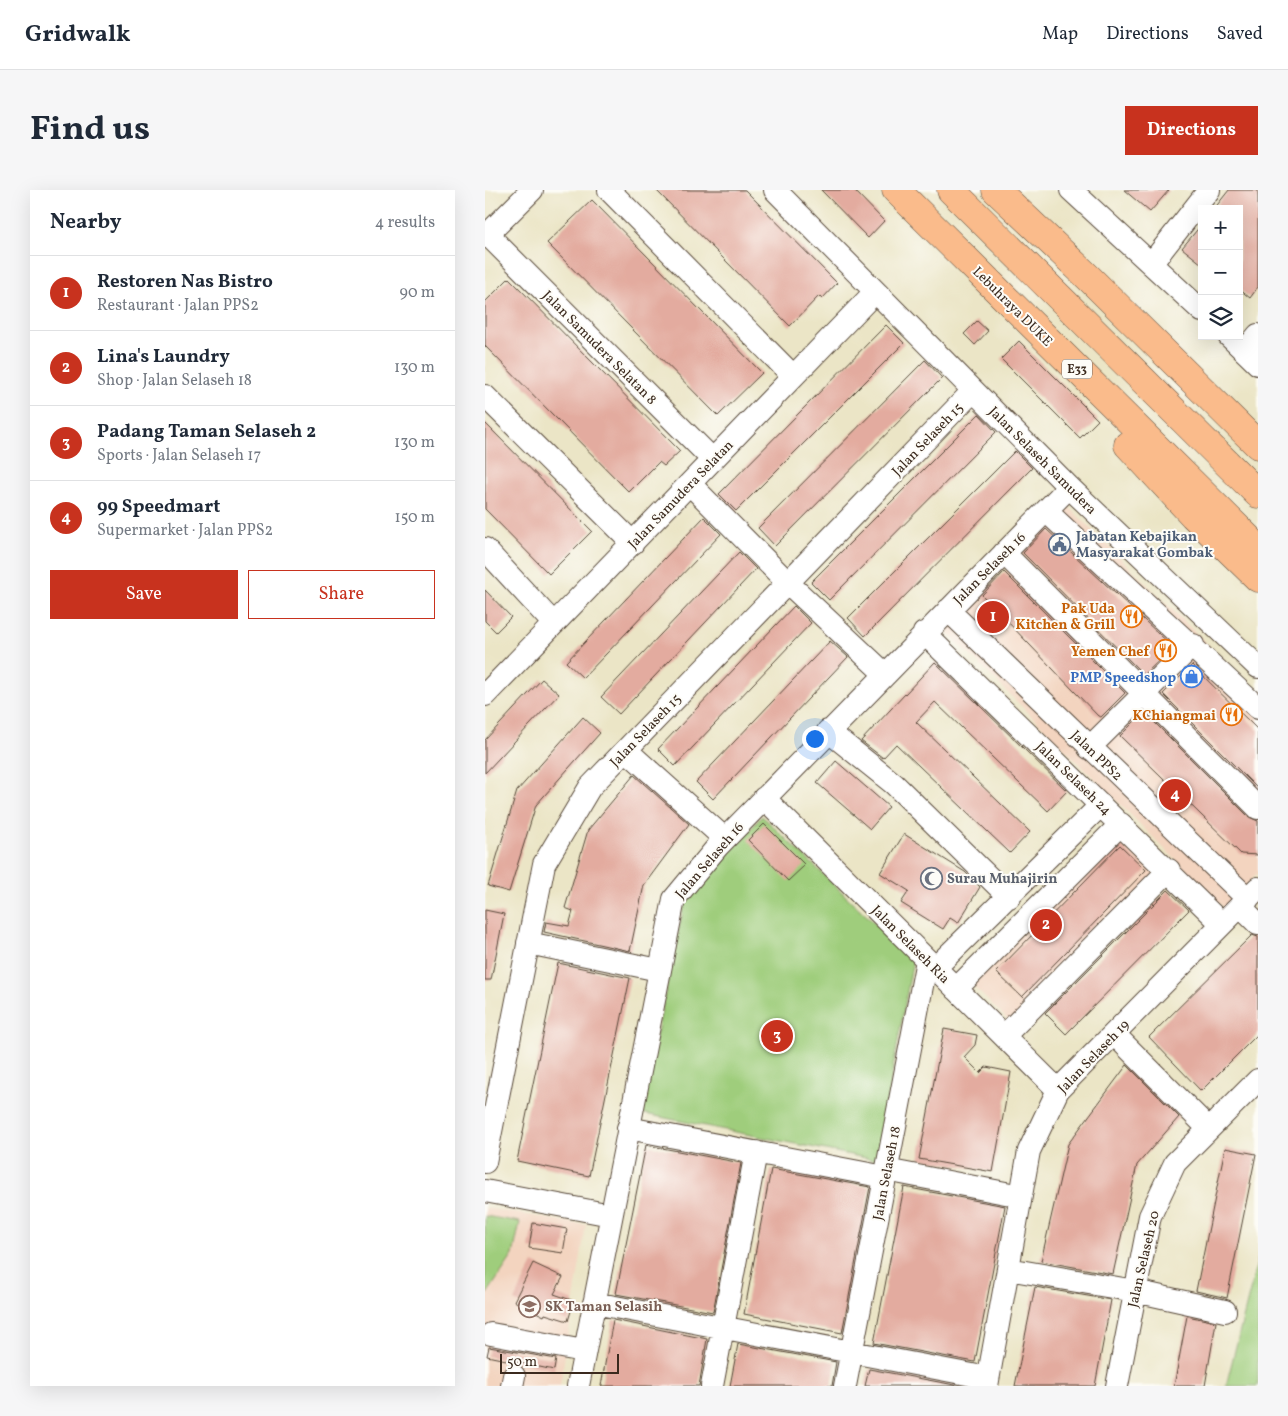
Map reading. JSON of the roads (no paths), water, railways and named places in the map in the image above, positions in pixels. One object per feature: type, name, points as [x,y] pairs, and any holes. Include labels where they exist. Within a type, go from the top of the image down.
[{"type":"highway","name":"Lebuhraya DUKE","points":[[896,190],[1258,548]]},
{"type":"highway","name":"E33","points":[[951,190],[1258,494]]},
{"type":"highway","points":[[996,190],[1088,277],[1258,444]]},
{"type":"highway","points":[[983,276],[1097,410],[1193,515],[1258,578]]},
{"type":"street","points":[[486,236],[532,190]]},
{"type":"street","points":[[609,190],[793,376]]},
{"type":"street","name":"Jalan Selaseh Samudera","points":[[775,190],[1069,487],[1257,663]]},
{"type":"street","points":[[1071,190],[1198,307]]},
{"type":"street","points":[[1151,264],[1209,190]]},
{"type":"street","name":"Jalan Samudera Selatan 8","points":[[486,236],[713,460]]},
{"type":"street","name":"Jalan Samudera Selatan","points":[[485,695],[875,292]]},
{"type":"street","name":"Jalan Selaseh 15","points":[[485,1162],[544,864],[590,787],[973,391]]},
{"type":"street","points":[[485,396],[633,542]]},
{"type":"street","points":[[690,484],[788,583],[885,674]]},
{"type":"street","name":"Jalan Selaseh 16","points":[[578,1386],[674,899],[725,839],[764,798],[1069,487]]},
{"type":"street","points":[[1045,511],[1193,645],[1258,708]]},
{"type":"street","points":[[485,549],[554,624]]},
{"type":"street","points":[[1004,553],[1258,808]]},
{"type":"street","name":"Jalan PPS2","points":[[948,610],[1089,748],[1249,898],[1258,924]]},
{"type":"street","name":"Jalan Selaseh 24","points":[[924,634],[1169,870],[1222,924]]},
{"type":"street","points":[[1089,748],[1193,645]]},
{"type":"street","points":[[829,731],[894,784],[1009,897]]},
{"type":"street","points":[[626,750],[725,839]]},
{"type":"street","name":"Jalan Selaseh Ria","points":[[764,798],[1057,1090]]},
{"type":"street","points":[[931,964],[1009,897],[1101,805]]},
{"type":"street","points":[[956,989],[1121,824]]},
{"type":"street","points":[[1004,1036],[1169,870]]},
{"type":"street","name":"Jalan Selaseh 19","points":[[987,1382],[1029,1151],[1057,1090],[1249,898]]},
{"type":"street","points":[[528,943],[659,970]]},
{"type":"street","name":"Jalan Selaseh 18","points":[[845,1386],[885,1174],[931,964]]},
{"type":"street","points":[[1113,1034],[1209,1129]]},
{"type":"street","name":"Jalan Selaseh 20","points":[[1117,1386],[1149,1216],[1175,1163],[1258,1080]]},
{"type":"street","points":[[628,1128],[756,1152],[1021,1196]]},
{"type":"street","points":[[712,1386],[756,1152]]},
{"type":"street","points":[[485,1191],[611,1215]]},
{"type":"street","points":[[1008,1269],[1135,1292],[1225,1311]]},
{"type":"street","points":[[594,1303],[851,1352],[987,1382]]},
{"type":"street","points":[[491,1334],[584,1351]]},
{"type":"place","name":"Jabatan Kebajikan Masyarakat Gombak","points":[[1060,544]]},
{"type":"place","name":"Pak Uda Kitchen & Grill","points":[[1131,616]]},
{"type":"place","name":"Restoren Nas Bistro","points":[[993,617]]},
{"type":"place","name":"Yemen Chef","points":[[1165,651]]},
{"type":"place","name":"PMP Speedshop","points":[[1192,677]]},
{"type":"place","name":"KChiangmai","points":[[1232,715]]},
{"type":"place","name":"99 Speedmart","points":[[1175,795]]},
{"type":"place","name":"Surau Muhajirin","points":[[931,878]]},
{"type":"place","name":"Lina's Laundry","points":[[1046,925]]},
{"type":"place","name":"Padang Taman Selaseh 2","points":[[777,1036]]},
{"type":"place","name":"SK Taman Selasih","points":[[529,1306]]}]
